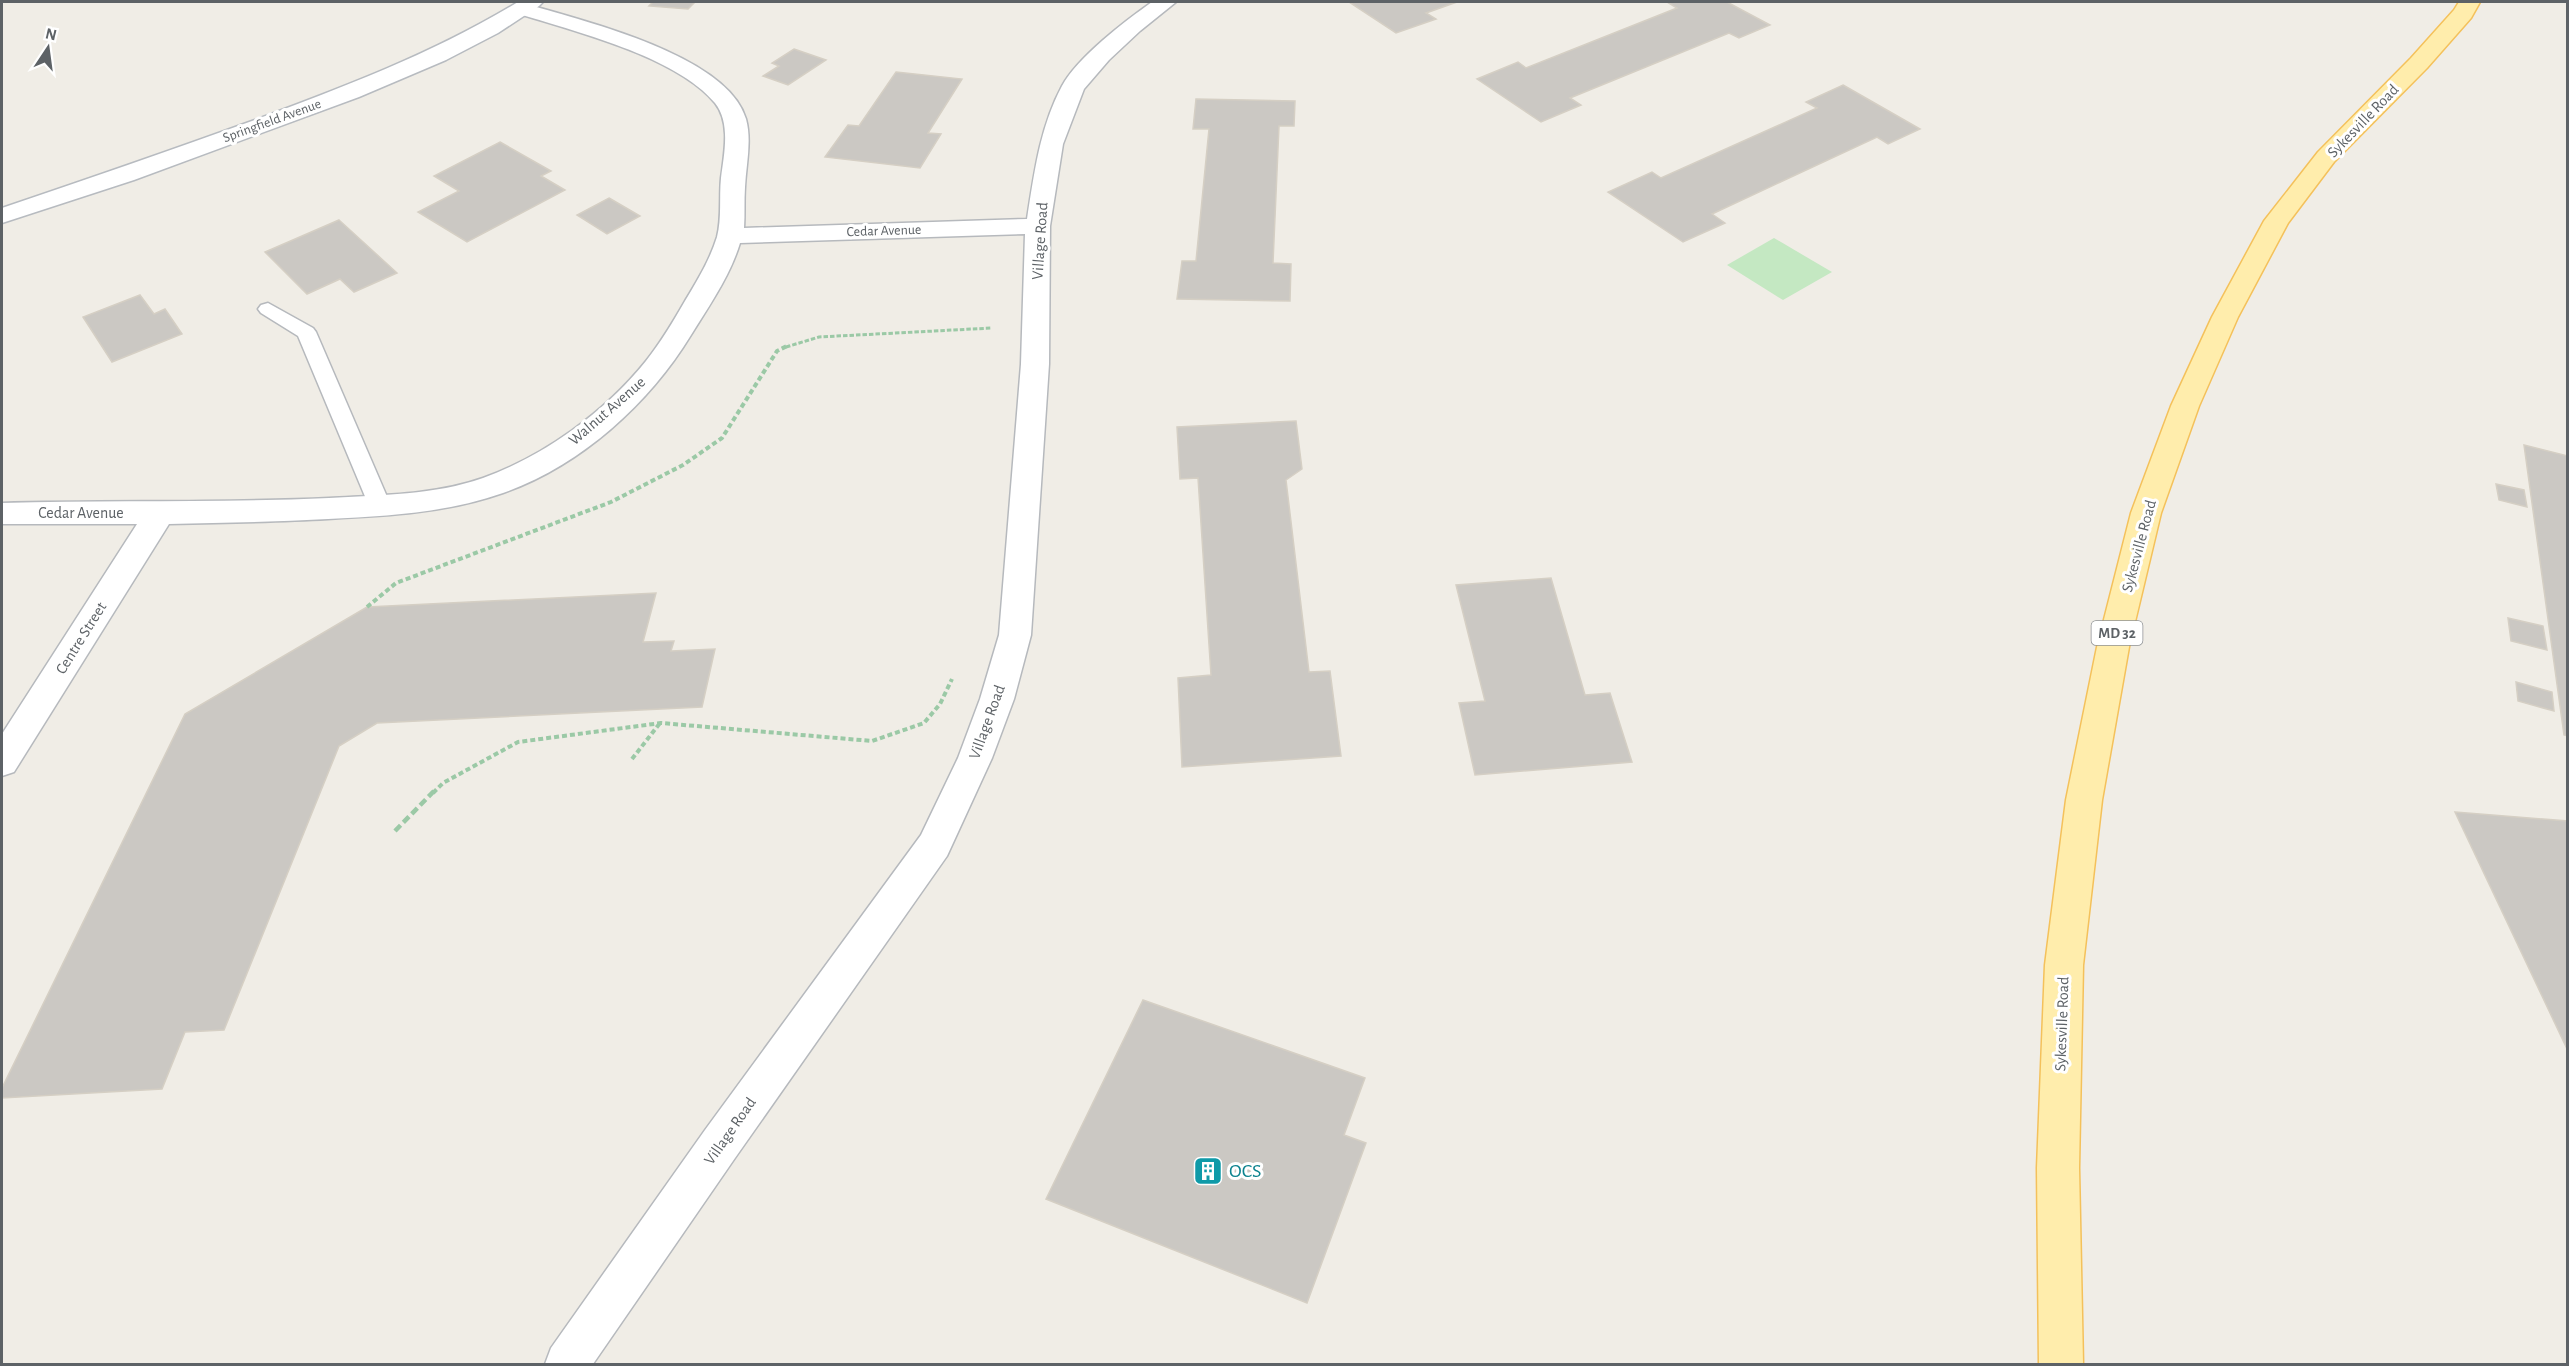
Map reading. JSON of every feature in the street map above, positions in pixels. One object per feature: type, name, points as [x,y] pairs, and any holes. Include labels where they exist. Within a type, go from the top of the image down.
[{"type":"main road","name":"Sykesville Road","points":[[2061,1365],[2058,1168],[2064,965],[2084,800],[2113,647],[2146,513],[2190,396],[2225,317],[2276,221],[2326,158],[2419,63],[2463,13],[2469,2]]},
{"type":"street","name":"Village Road","points":[[567,1365],[700,1173],[934,845],[975,758],[997,699],[1015,635],[1035,364],[1038,226],[1051,144],[1073,87],[1101,55],[1132,26],[1165,2]]},
{"type":"street","name":"Springfield Avenue","points":[[2,216],[125,175],[351,92],[438,55],[528,5]]},
{"type":"street","name":"Walnut Avenue","points":[[160,513],[291,511],[380,506],[455,497],[495,485],[569,445],[628,396],[651,373],[680,333],[708,285],[730,236],[737,137],[734,116],[727,102],[715,87],[673,61],[528,5]]},
{"type":"street","name":"Cedar Avenue","points":[[730,236],[1038,226]]},
{"type":"street","name":"Cedar Avenue","points":[[2,513],[160,513]]},
{"type":"street","name":"Centre Street","points":[[2,762],[160,513]]},
{"type":"lane","points":[[268,309],[306,332],[380,506]]},
{"type":"path","points":[[367,607],[396,583],[611,502],[683,465],[722,438],[777,351],[794,343],[819,337],[1002,327]]},
{"type":"path","points":[[395,831],[407,816],[443,783],[518,742],[661,723],[872,741],[924,723],[940,704],[954,675]]},
{"type":"path","points":[[632,759],[661,723]]},
{"type":"green space","points":[[1774,238],[1832,272],[1783,300],[1727,265]]},
{"type":"building","points":[[653,2],[695,2],[688,9],[649,6]]},
{"type":"building","points":[[1349,2],[1457,2],[1426,13],[1436,19],[1396,33]]},
{"type":"building","points":[[1667,2],[1727,2],[1770,25],[1739,38],[1729,33],[1570,98],[1581,105],[1541,122],[1477,79],[1518,62],[1526,68],[1677,8]]},
{"type":"building","points":[[794,49],[826,60],[788,85],[763,76],[779,66],[772,63]]},
{"type":"building","points":[[896,72],[962,79],[928,133],[941,134],[920,168],[825,157],[848,125],[859,126]]},
{"type":"building","points":[[1843,85],[1920,129],[1888,144],[1877,137],[1712,214],[1725,223],[1683,242],[1608,192],[1652,172],[1661,178],[1817,108],[1806,102]]},
{"type":"building","points":[[1196,99],[1295,101],[1294,126],[1279,126],[1273,263],[1291,264],[1290,301],[1177,299],[1182,261],[1196,261],[1209,129],[1193,129]]},
{"type":"building","points":[[500,142],[551,171],[541,176],[565,190],[467,242],[418,212],[459,191],[434,176]]},
{"type":"building","points":[[609,198],[640,216],[607,234],[577,215]]},
{"type":"building","points":[[339,220],[397,273],[354,292],[340,279],[307,294],[265,252]]},
{"type":"building","points":[[140,295],[154,314],[165,309],[182,334],[112,362],[83,317]]},
{"type":"building","points":[[1296,421],[1302,469],[1286,480],[1309,672],[1330,671],[1341,756],[1182,767],[1178,678],[1211,675],[1198,478],[1180,479],[1177,427]]},
{"type":"building","points":[[2524,445],[2568,456],[2568,736],[2564,735]]},
{"type":"building","points":[[2496,484],[2524,490],[2527,507],[2499,500]]},
{"type":"building","points":[[1551,578],[1585,695],[1610,693],[1632,762],[1475,775],[1459,703],[1485,701],[1456,585]]},
{"type":"building","points":[[656,593],[643,642],[674,641],[671,651],[715,649],[702,707],[377,723],[339,746],[224,1030],[185,1032],[162,1089],[2,1098],[2,1088],[185,714],[367,607]]},
{"type":"building","points":[[2508,618],[2543,626],[2547,650],[2511,641]]},
{"type":"building","points":[[2516,682],[2552,692],[2554,711],[2518,701]]},
{"type":"building","points":[[2455,812],[2568,821],[2568,1051]]},
{"type":"building","name":"OCS","points":[[1143,1000],[1365,1078],[1344,1135],[1366,1143],[1307,1303],[1046,1199]]},
{"type":"place","name":"OCS","points":[[1208,1171]]}]
